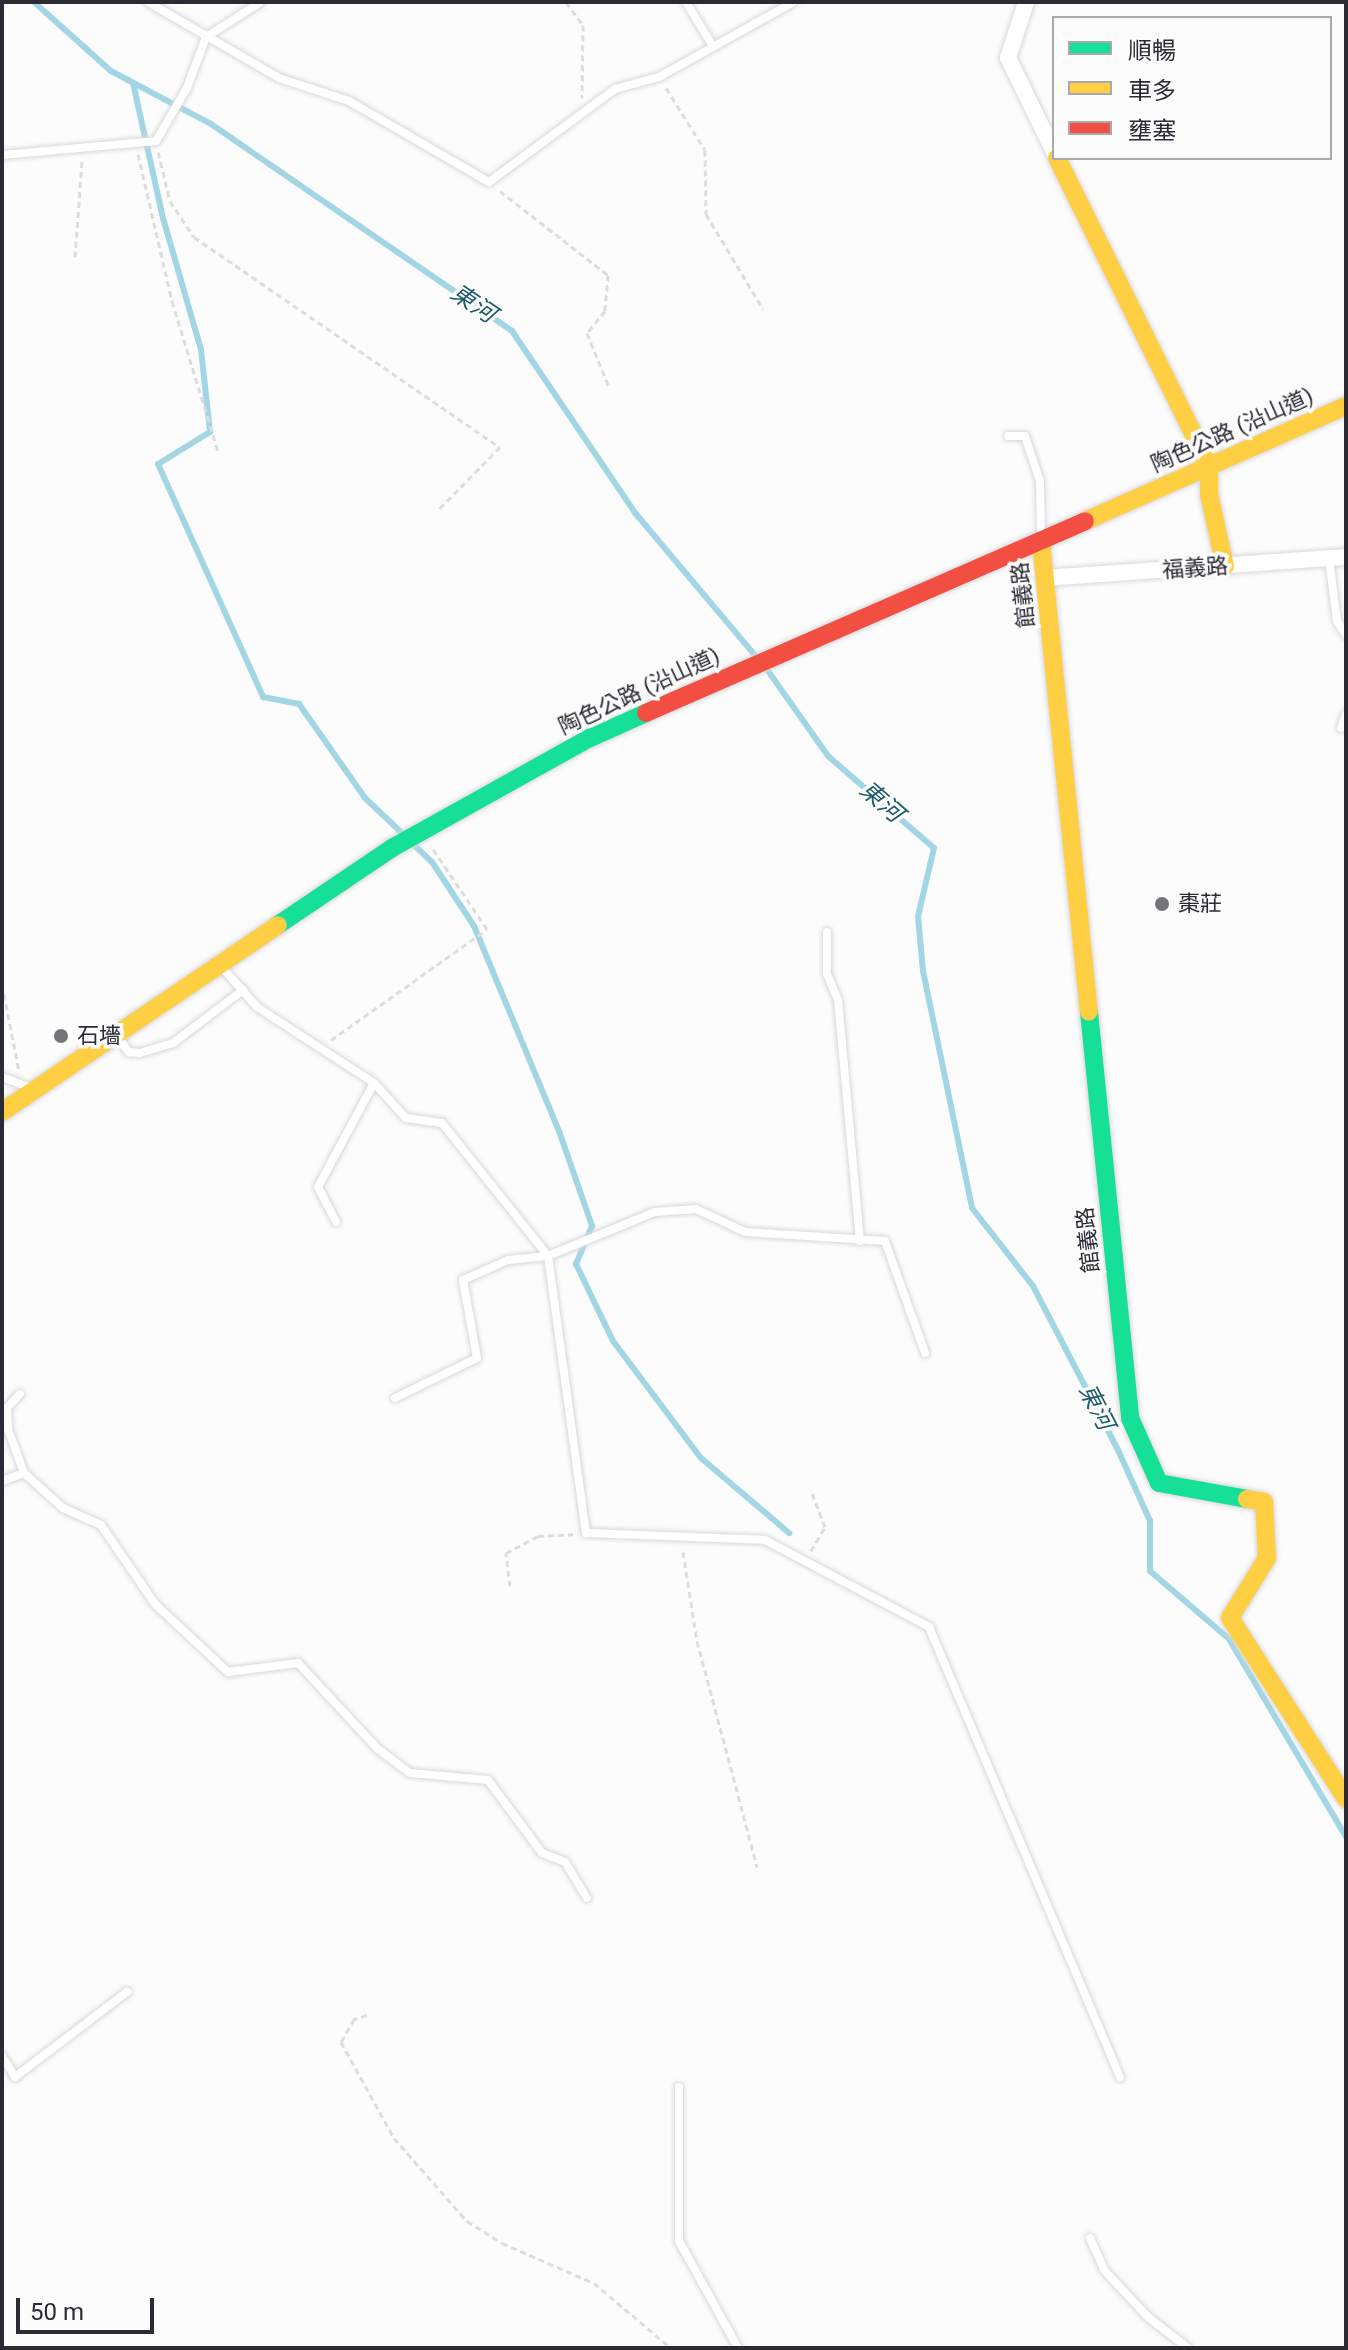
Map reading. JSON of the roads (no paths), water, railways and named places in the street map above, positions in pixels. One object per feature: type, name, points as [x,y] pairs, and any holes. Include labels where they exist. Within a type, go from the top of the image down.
[{"type":"street","points":[[1026,2],[1008,58],[1052,148]]},
{"type":"street","points":[[1058,160],[1209,466],[1209,494],[1225,566]]},
{"type":"street","name":"陶色公路 (沿山道)","points":[[2,1112],[423,828],[590,738],[1346,406]]},
{"type":"street","name":"館義路","points":[[1041,541],[1130,1418],[1159,1483],[1264,1502],[1267,1558],[1230,1618],[1344,1792]]},
{"type":"street","name":"福義路","points":[[1045,578],[1338,558]]},
{"type":"lane","points":[[148,2],[279,78],[349,101],[489,182],[615,89],[659,77],[794,2]]},
{"type":"lane","points":[[2,155],[156,141],[187,88],[206,37],[261,2]]},
{"type":"lane","points":[[686,2],[712,45]]},
{"type":"lane","points":[[1008,436],[1025,436],[1040,481],[1041,541]]},
{"type":"lane","points":[[1338,558],[1337,621],[1346,635]]},
{"type":"lane","points":[[1341,728],[1346,714]]},
{"type":"lane","points":[[827,932],[827,974],[838,1000],[860,1241]]},
{"type":"lane","points":[[219,963],[257,1007],[323,1045],[374,1083],[406,1118],[442,1123],[548,1256],[586,1533],[765,1540],[929,1627],[1120,2077]]},
{"type":"lane","points":[[115,1034],[129,1052],[173,1043],[243,990]]},
{"type":"lane","points":[[2,1077],[34,1089]]},
{"type":"lane","points":[[336,1222],[318,1187],[374,1083]]},
{"type":"lane","points":[[395,1398],[477,1358],[463,1280],[508,1260],[548,1256],[655,1212],[696,1209],[745,1232],[885,1241],[925,1353]]},
{"type":"lane","points":[[20,1394],[7,1408],[7,1419],[24,1473],[63,1508],[101,1525],[155,1604],[228,1672],[298,1663],[378,1749],[410,1773],[488,1780],[542,1853],[565,1862],[587,1898]]},
{"type":"lane","points":[[2,1481],[24,1473]]},
{"type":"lane","points":[[2,2056],[15,2077],[127,1992]]},
{"type":"lane","points":[[679,2087],[679,2241],[738,2348]]},
{"type":"lane","points":[[1090,2238],[1104,2270],[1148,2317],[1188,2348]]},
{"type":"waterway","name":"東河","points":[[34,2],[111,71],[211,124],[512,331],[636,514],[758,659]]},
{"type":"waterway","points":[[133,83],[163,218],[201,350],[210,432],[158,464],[263,697],[299,704],[365,798],[404,835]]},
{"type":"waterway","name":"東河","points":[[766,668],[828,756],[934,848],[918,916],[923,971],[972,1208],[1033,1286],[1118,1450],[1150,1521],[1150,1571],[1229,1639],[1346,1837]]},
{"type":"waterway","points":[[412,843],[432,862],[474,926],[559,1131],[592,1226],[576,1264],[613,1341],[701,1458],[789,1533]]},
{"type":"place","name":"棗莊","points":[[1162,904]]},
{"type":"place","name":"石墻","points":[[61,1036]]}]
